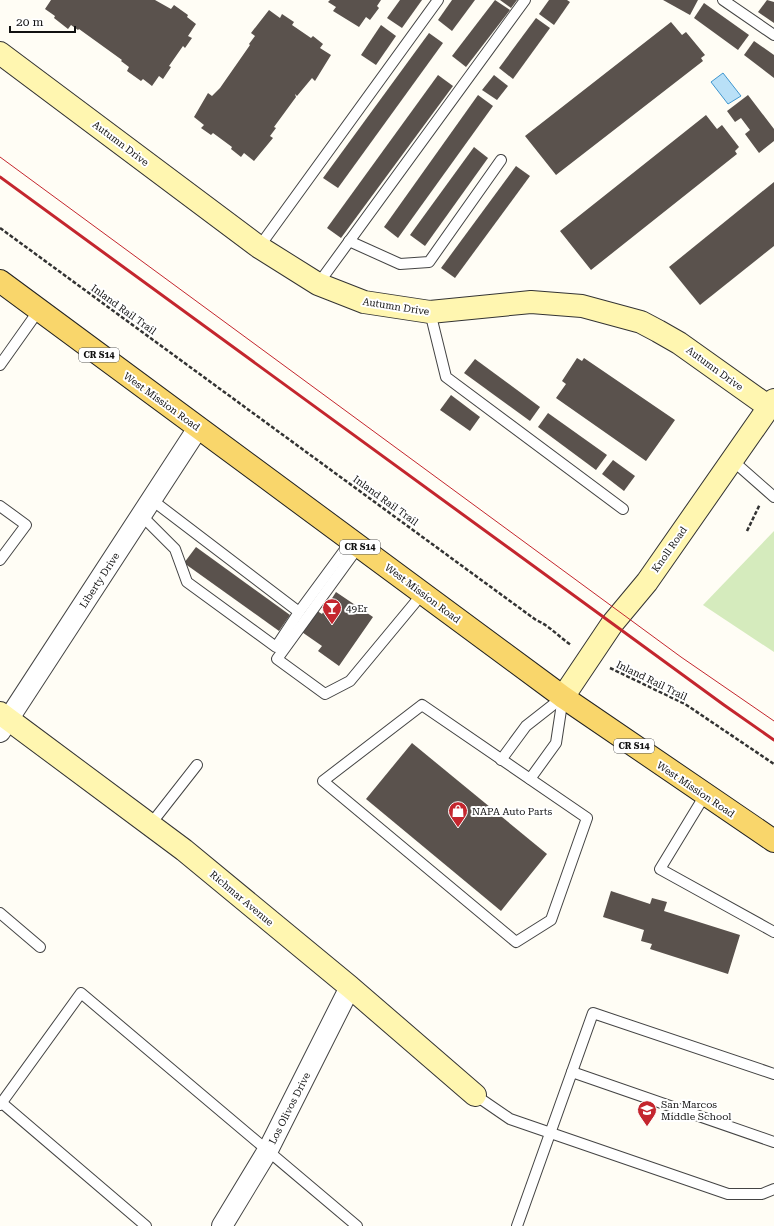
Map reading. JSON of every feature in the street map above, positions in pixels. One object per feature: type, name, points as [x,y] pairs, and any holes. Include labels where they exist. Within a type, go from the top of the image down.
[{"type":"main road","name":"West Mission Road","points":[[0,281],[564,697],[774,841]]},
{"type":"street","name":"Autumn Drive","points":[[0,52],[260,247],[318,284],[364,302],[430,312],[532,302],[582,306],[641,322],[679,343],[771,403]]},
{"type":"street","name":"Knoll Road","points":[[564,697],[621,612],[647,582],[771,403]]},
{"type":"street","name":"Liberty Drive","points":[[3,721],[198,428]]},
{"type":"street","name":"Richmar Avenue","points":[[3,721],[184,850],[350,987],[475,1095]]},
{"type":"street","name":"Los Olivos Drive","points":[[222,1226],[268,1150],[350,987]]},
{"type":"lane","points":[[260,247],[438,0]]},
{"type":"lane","points":[[318,284],[525,0]]},
{"type":"lane","points":[[723,0],[774,35]]},
{"type":"lane","points":[[349,241],[400,264],[429,262],[501,160]]},
{"type":"lane","points":[[0,365],[39,310]]},
{"type":"lane","points":[[430,312],[446,377],[623,509]]},
{"type":"lane","points":[[732,460],[774,497]]},
{"type":"lane","points":[[0,506],[26,525],[0,560]]},
{"type":"lane","points":[[146,507],[299,612]]},
{"type":"lane","points":[[146,507],[175,550],[187,582],[276,647],[299,612],[355,543]]},
{"type":"lane","points":[[355,543],[277,659],[283,664],[325,694],[350,681],[423,593]]},
{"type":"lane","points":[[501,760],[526,726],[564,697]]},
{"type":"lane","points":[[530,779],[556,743],[564,697]]},
{"type":"lane","points":[[422,705],[530,779],[587,818],[551,920],[516,942],[323,781],[422,705]]},
{"type":"lane","points":[[150,825],[197,765]]},
{"type":"lane","points":[[705,794],[660,869],[774,932]]},
{"type":"lane","points":[[0,913],[40,947]]},
{"type":"lane","points":[[146,1226],[1,1104],[82,993],[357,1226]]},
{"type":"lane","points":[[517,1226],[594,1013],[774,1074]]},
{"type":"lane","points":[[572,1072],[774,1142]]},
{"type":"lane","points":[[475,1095],[510,1119],[728,1194],[762,1194],[774,1189]]},
{"type":"path","name":"Inland Rail Trail","points":[[0,228],[536,620],[547,624],[561,638],[590,658],[685,704],[774,764]]},
{"type":"green space","points":[[774,531],[774,652],[703,605]]},
{"type":"water","points":[[723,73],[741,96],[728,104],[711,82]]},
{"type":"building","points":[[51,0],[155,0],[171,9],[174,5],[188,15],[187,17],[196,24],[188,36],[192,38],[185,48],[183,46],[169,66],[171,67],[163,79],[159,76],[152,86],[143,79],[141,81],[127,71],[129,67],[121,61],[122,60],[79,29],[78,30],[71,25],[68,29],[54,18],[55,16],[45,9]]},
{"type":"building","points":[[330,0],[381,0],[377,6],[379,8],[370,20],[366,17],[359,27],[333,11],[336,7],[328,2]]},
{"type":"building","points":[[400,0],[422,0],[402,28],[387,18]]},
{"type":"building","points":[[452,0],[475,0],[452,31],[438,20]]},
{"type":"building","points":[[495,0],[510,10],[466,67],[452,56]]},
{"type":"building","points":[[500,0],[517,0],[511,8]]},
{"type":"building","points":[[549,0],[567,0],[570,2],[554,25],[539,14]]},
{"type":"building","points":[[663,0],[698,0],[690,15]]},
{"type":"building","points":[[767,0],[774,2],[774,23],[758,12]]},
{"type":"building","points":[[704,3],[749,35],[738,50],[694,18]]},
{"type":"building","points":[[269,10],[280,18],[282,14],[294,22],[292,25],[311,38],[313,36],[323,44],[320,48],[331,55],[315,81],[312,78],[297,96],[295,94],[296,97],[274,127],[276,128],[270,136],[273,138],[254,161],[244,153],[241,157],[231,149],[232,147],[213,133],[211,135],[201,128],[204,125],[194,117],[208,93],[212,96],[220,88],[250,45],[249,44],[255,36],[251,33]]},
{"type":"building","points":[[536,18],[550,28],[513,79],[499,68]]},
{"type":"building","points":[[671,22],[682,35],[686,32],[705,55],[701,58],[703,61],[556,175],[525,136]]},
{"type":"building","points":[[381,25],[396,36],[376,65],[361,55]]},
{"type":"building","points":[[429,33],[443,43],[338,188],[323,178]]},
{"type":"building","points":[[754,41],[774,55],[774,78],[744,55]]},
{"type":"building","points":[[438,75],[453,86],[341,238],[327,228]]},
{"type":"building","points":[[494,75],[508,86],[497,100],[482,90]]},
{"type":"building","points":[[478,95],[493,106],[398,238],[384,227]]},
{"type":"building","points":[[748,95],[774,129],[774,141],[759,153],[745,134],[750,130],[741,118],[735,122],[727,111]]},
{"type":"building","points":[[706,115],[717,129],[722,125],[739,147],[735,151],[737,154],[591,270],[560,231]]},
{"type":"building","points":[[474,147],[488,158],[425,246],[410,235]]},
{"type":"building","points":[[516,166],[530,176],[455,278],[441,268]]},
{"type":"building","points":[[774,182],[774,246],[700,305],[669,267]]},
{"type":"building","points":[[577,358],[582,361],[584,358],[675,420],[646,461],[556,398],[566,384],[562,381]]},
{"type":"building","points":[[475,359],[540,407],[530,421],[464,373]]},
{"type":"building","points":[[451,395],[480,417],[470,431],[440,410]]},
{"type":"building","points":[[548,413],[607,455],[596,470],[538,427]]},
{"type":"building","points":[[613,460],[635,476],[624,491],[602,474]]},
{"type":"building","points":[[196,547],[290,615],[279,631],[184,563]]},
{"type":"building","points":[[336,592],[373,617],[339,666],[318,651],[322,646],[299,630],[314,609],[322,614]]},
{"type":"building","points":[[412,743],[547,854],[501,911],[366,799]]},
{"type":"building","points":[[611,891],[650,904],[652,898],[667,902],[664,911],[740,935],[728,974],[650,949],[652,944],[641,941],[644,930],[603,917]]},
{"type":"tram line","points":[[0,157],[681,657],[774,721]]},
{"type":"railway","points":[[0,177],[774,740]]},
{"type":"place","name":"49Er","points":[[332,625]]},
{"type":"place","name":"NAPA Auto Parts","points":[[458,828]]},
{"type":"place","name":"San Marcos Middle School","points":[[647,1127]]}]
